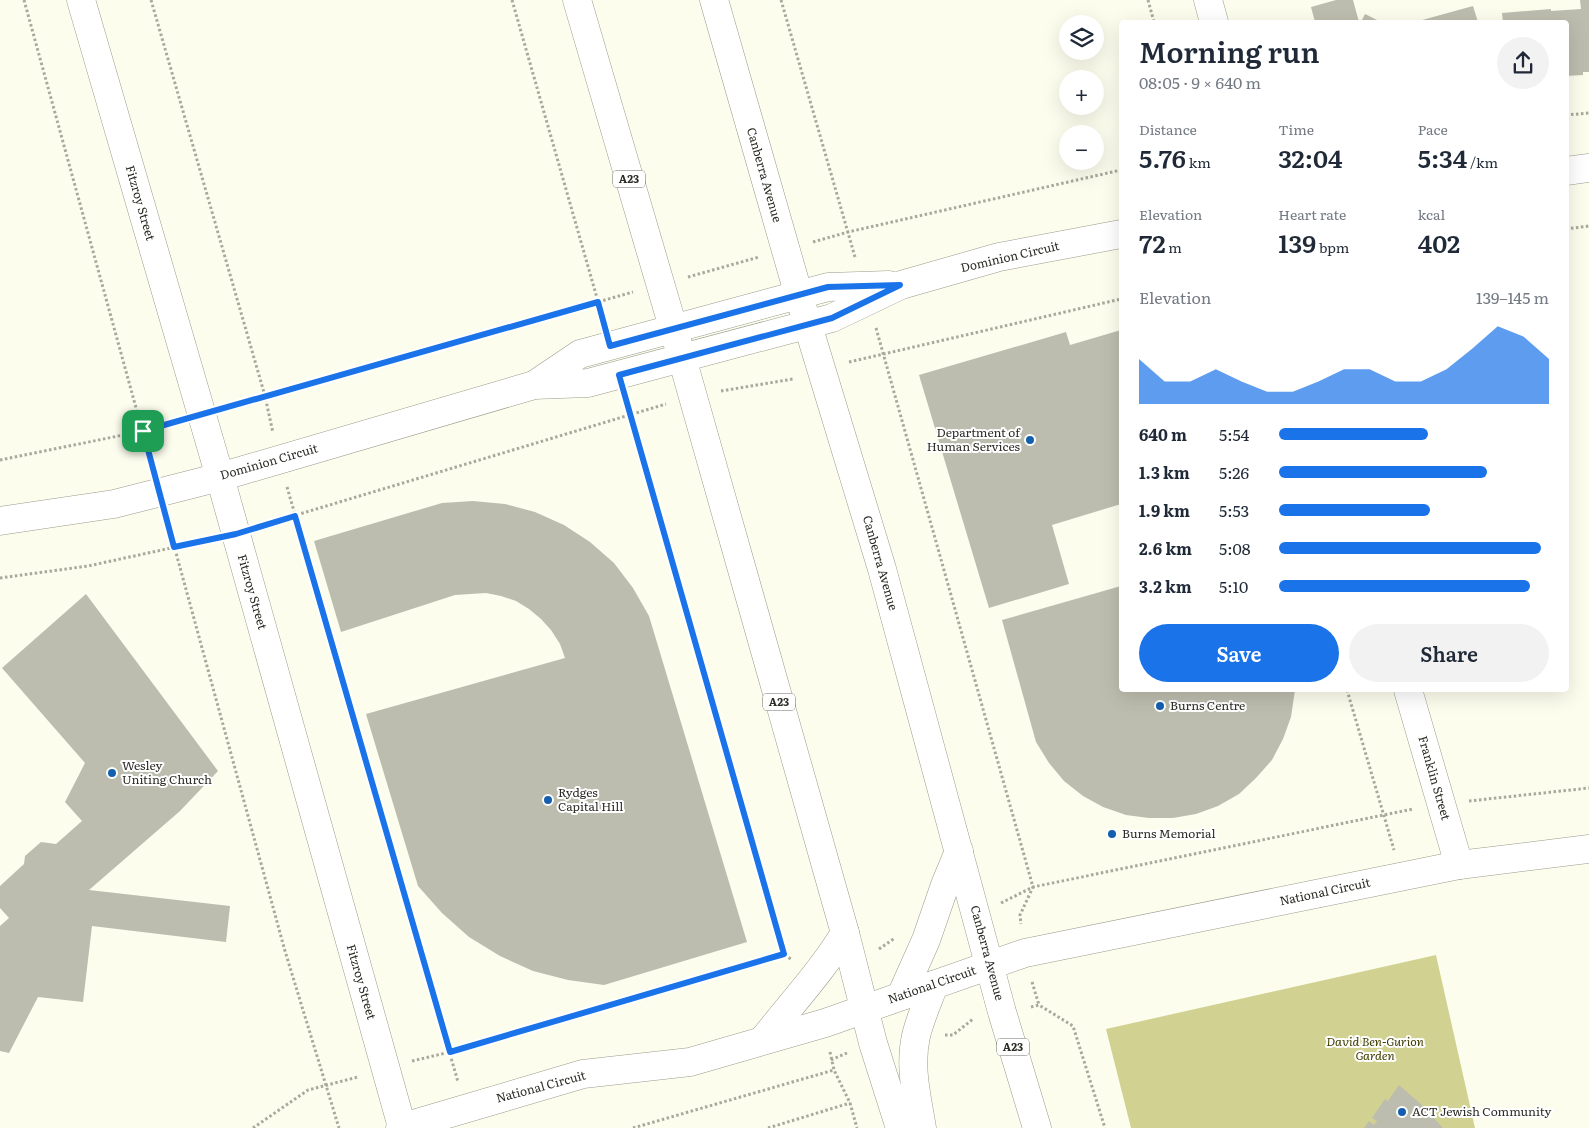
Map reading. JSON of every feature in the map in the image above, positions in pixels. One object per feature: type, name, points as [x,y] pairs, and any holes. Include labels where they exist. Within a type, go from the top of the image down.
[{"type":"main road","name":"Fitzroy Street","points":[[81,0],[220,477],[401,1128]]},
{"type":"main road","name":"A23","points":[[577,0],[682,358],[845,933],[873,1042],[900,1128]]},
{"type":"main road","name":"Canberra Avenue","points":[[714,0],[807,324],[882,569],[991,965],[1002,1012],[1037,1128]]},
{"type":"main road","points":[[1208,0],[1213,20]]},
{"type":"main road","points":[[1569,171],[1589,168]]},
{"type":"main road","name":"Dominion Circuit","points":[[0,521],[114,504],[220,477],[534,385],[588,383],[836,316],[900,285],[999,257],[1119,234]]},
{"type":"main road","name":"Dominion Circuit","points":[[534,385],[580,354],[828,287],[900,285]]},
{"type":"main road","name":"Franklin Street","points":[[1409,692],[1459,865]]},
{"type":"main road","name":"National Circuit","points":[[401,1128],[583,1074],[690,1062],[825,1022],[1025,953],[1459,865],[1589,849]]},
{"type":"main road","points":[[901,996],[926,940],[945,884],[959,851]]},
{"type":"main road","points":[[763,1040],[824,965],[845,933]]},
{"type":"main road","points":[[922,1128],[914,1085],[913,1058],[916,1036],[934,985]]},
{"type":"path","points":[[24,0],[285,951],[339,1128]]},
{"type":"path","points":[[151,0],[265,396],[279,460],[466,1108]]},
{"type":"path","points":[[512,0],[610,346]]},
{"type":"path","points":[[782,0],[848,232]]},
{"type":"path","points":[[1148,0],[1153,20]]},
{"type":"path","points":[[1569,115],[1589,113]]},
{"type":"path","points":[[0,460],[143,431],[848,232],[1119,170]]},
{"type":"path","points":[[1569,229],[1589,226]]},
{"type":"path","points":[[0,578],[88,566],[236,534],[692,396],[802,377],[821,368],[1119,299]]},
{"type":"path","points":[[883,354],[1033,887],[1415,808]]},
{"type":"path","points":[[409,1062],[450,1052],[784,954],[619,375]]},
{"type":"path","points":[[1348,692],[1401,876]]},
{"type":"path","points":[[1464,801],[1589,788]]},
{"type":"path","points":[[1039,1005],[1073,1026],[1105,1128]]},
{"type":"path","points":[[953,1035],[974,1019]]},
{"type":"path","points":[[831,1060],[850,1103],[858,1128]]},
{"type":"path","points":[[633,1128],[834,1070]]},
{"type":"path","points":[[253,1128],[308,1090],[367,1075]]},
{"type":"path","points":[[768,1128],[850,1103]]},
{"type":"green space","name":"David Ben-Gurion Garden","points":[[1436,955],[1475,1128],[1131,1128],[1106,1029]]},
{"type":"building","points":[[1336,0],[1353,0],[1358,20],[1314,20],[1311,7]]},
{"type":"building","points":[[1580,0],[1589,0],[1589,72],[1583,72],[1583,75],[1569,76],[1569,20],[1503,20],[1502,13],[1551,9],[1551,11],[1581,9]]},
{"type":"building","points":[[1473,6],[1477,20],[1422,20]]},
{"type":"building","points":[[1365,14],[1377,20],[1362,20]]},
{"type":"building","name":"Department of Human Services","points":[[1119,331],[1119,505],[1052,525],[1069,584],[989,608],[919,375],[1066,332],[1070,345]]},
{"type":"building","name":"Rydges Capital Hill","points":[[473,501],[505,504],[535,512],[564,525],[590,542],[614,563],[633,588],[649,616],[747,942],[604,985],[568,980],[533,971],[500,956],[469,937],[442,913],[418,886],[366,714],[565,658],[560,644],[551,630],[529,609],[516,601],[486,593],[455,595],[341,632],[314,541],[442,503]]},
{"type":"building","name":"Burns Centre","points":[[1119,587],[1119,692],[1295,692],[1291,717],[1283,739],[1272,760],[1256,778],[1239,794],[1218,806],[1196,814],[1173,818],[1149,818],[1126,815],[1103,807],[1083,796],[1064,781],[1049,763],[1036,742],[1002,620]]},
{"type":"building","points":[[86,594],[218,771],[180,811],[89,890],[230,906],[226,942],[92,926],[83,1002],[38,997],[9,1053],[0,1051],[0,926],[9,918],[0,908],[0,886],[24,864],[25,856],[41,842],[56,844],[82,821],[65,802],[85,763],[2,668]]},
{"type":"building","name":"ACT Jewish Community","points":[[1399,1085],[1422,1105],[1443,1128],[1364,1128],[1369,1121],[1374,1125],[1377,1121],[1372,1118],[1385,1099],[1388,1101]]},
{"type":"place","name":"Department of Human Services","points":[[1030,440]]},
{"type":"place","name":"Burns Centre","points":[[1160,706]]},
{"type":"place","name":"Wesley Uniting Church","points":[[112,773]]},
{"type":"place","name":"Rydges Capital Hill","points":[[548,800]]},
{"type":"place","name":"Burns Memorial","points":[[1112,834]]},
{"type":"place","name":"ACT Jewish Community","points":[[1402,1112]]},
{"type":"route","points":[[900,285],[832,318],[619,375],[784,954],[450,1052],[295,516],[236,534],[174,547],[143,431],[598,302],[610,346],[828,287],[900,285]]}]
